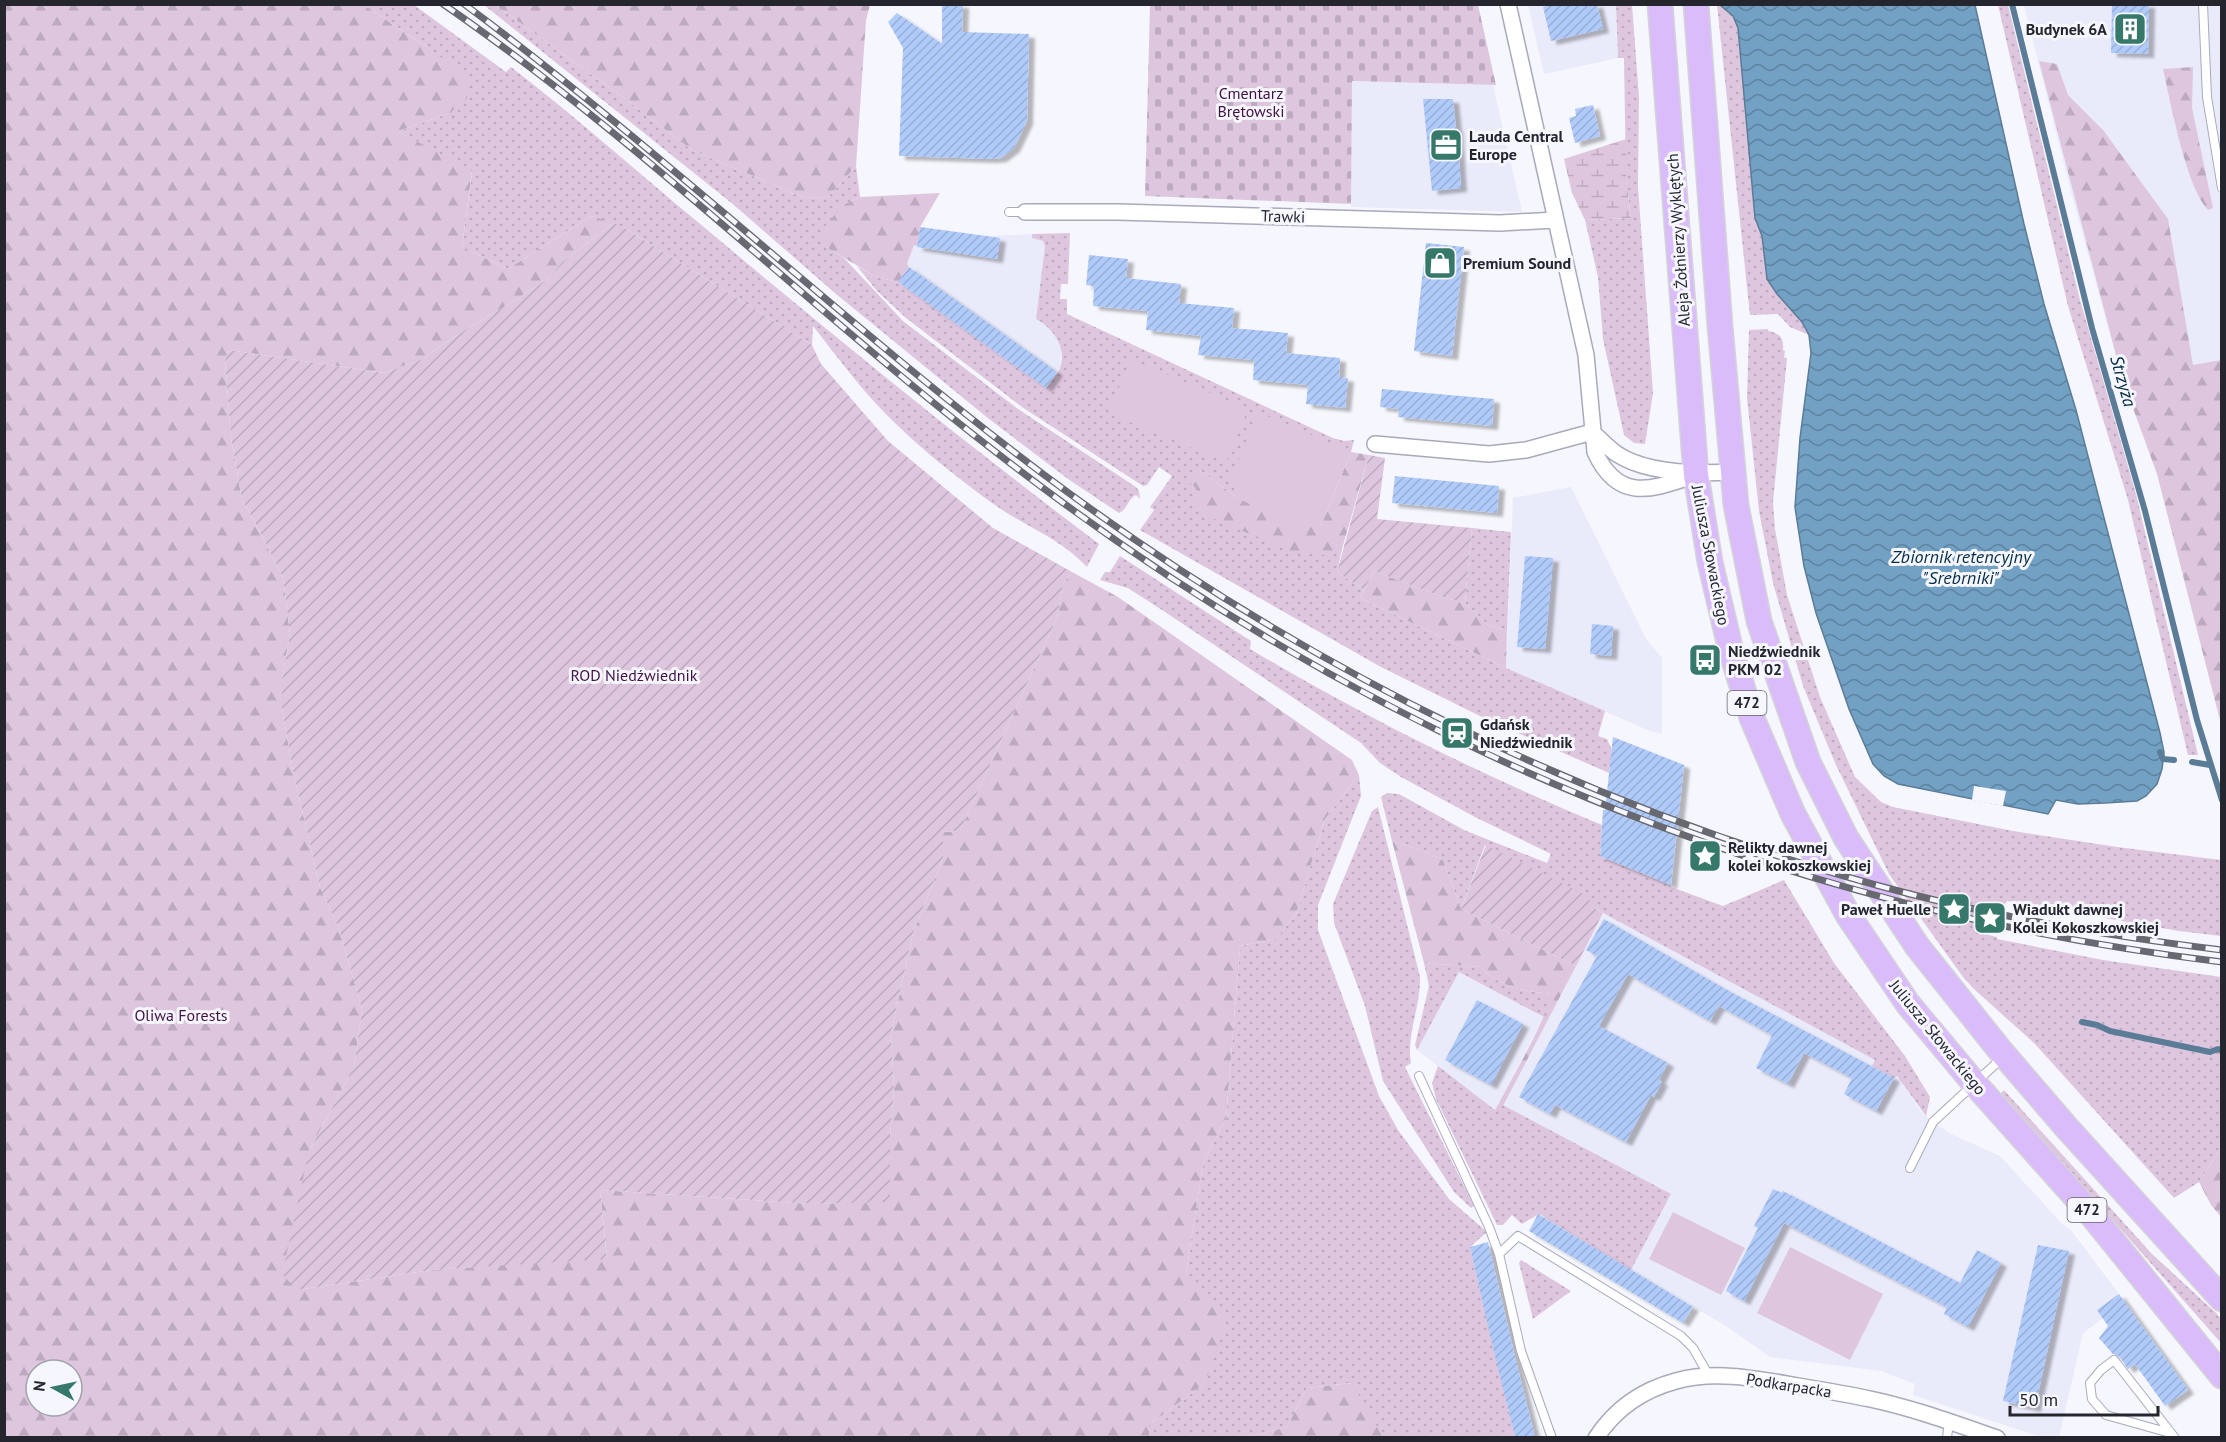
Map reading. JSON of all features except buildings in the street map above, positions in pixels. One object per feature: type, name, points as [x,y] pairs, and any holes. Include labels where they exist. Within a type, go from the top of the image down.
[{"type":"main road","name":"Aleja Żołnierzy Wyklętych","points":[[1660,4],[1696,474]]},
{"type":"main road","name":"472","points":[[1696,4],[1732,472]]},
{"type":"main road","name":"Juliusza Słowackiego","points":[[1732,472],[1736,505],[1759,621],[1808,762],[1846,838],[1917,946],[2005,1055],[2075,1137],[2222,1299]]},
{"type":"main road","name":"Juliusza Słowackiego","points":[[1696,474],[1710,562],[1731,651],[1752,718],[1793,814],[1848,915],[1908,1004],[1975,1084],[2091,1214],[2222,1376]]},
{"type":"street","name":"Juliusza Słowackiego","points":[[1508,4],[1587,361],[1595,452],[1600,463],[1610,474],[1629,487],[1653,489],[1696,474]]},
{"type":"street","name":"Trawki","points":[[1025,213],[1118,212],[1508,223],[1556,220]]},
{"type":"street","name":"Juliusza Słowackiego","points":[[1592,432],[1615,453],[1631,463],[1696,474],[1732,472]]},
{"type":"street","points":[[1375,444],[1490,454],[1526,450],[1592,432]]},
{"type":"street","name":"Podkarpacka","points":[[1596,1437],[1607,1420],[1629,1402],[1652,1388],[1677,1380],[1709,1376],[1772,1381],[1872,1399],[1997,1437]]},
{"type":"lane","points":[[2203,4],[2207,97],[2222,188]]},
{"type":"lane","name":"Trawki","points":[[1009,212],[1025,213]]},
{"type":"lane","points":[[1910,1168],[1933,1122],[2005,1055]]},
{"type":"lane","points":[[1419,1076],[1489,1227],[1499,1254],[1521,1350],[1552,1437]]},
{"type":"lane","points":[[1499,1254],[1518,1236],[1681,1336],[1693,1348],[1709,1376]]},
{"type":"lane","points":[[2114,1360],[2172,1435],[2106,1415],[2092,1399],[2090,1383],[2100,1370],[2114,1360]]},
{"type":"lane","points":[[1947,1437],[1949,1421]]},
{"type":"shaded area","points":[[1528,5],[1616,5],[1618,58],[1544,74]]},
{"type":"shaded area","points":[[2024,5],[2221,5],[2221,360],[2122,378],[2071,192]]},
{"type":"shaded area","points":[[1351,81],[1493,85],[1522,212],[1351,207]]},
{"type":"shaded area","points":[[920,227],[990,236],[1032,234],[1032,238],[1043,241],[1045,246],[1036,319],[1046,324],[1057,336],[1061,348],[1060,367],[1046,388],[898,282],[909,267],[907,264],[914,245],[917,245]]},
{"type":"shaded area","points":[[1571,487],[1646,639],[1662,658],[1662,734],[1650,731],[1506,668],[1513,498]]},
{"type":"shaded area","points":[[1603,913],[1875,1060],[1872,1067],[1893,1078],[1897,1076],[1922,1113],[1933,1122],[1951,1134],[2000,1156],[2062,1224],[2070,1229],[2125,1302],[2083,1333],[2059,1437],[2041,1437],[1913,1395],[1915,1384],[1881,1371],[1770,1357],[1726,1326],[1631,1270],[1671,1195],[1503,1106]]},
{"type":"shaded area","points":[[1459,972],[1544,1017],[1495,1110],[1417,1050]]},
{"type":"green space","name":"Oliwa Forests","points":[[5,5],[364,5],[469,78],[467,98],[450,113],[398,131],[472,171],[462,247],[508,269],[591,216],[614,223],[561,263],[548,279],[420,360],[384,373],[229,350],[225,360],[231,438],[242,500],[283,578],[290,633],[282,680],[282,708],[293,771],[320,887],[339,929],[362,1009],[354,1067],[309,1151],[297,1290],[431,1270],[607,1258],[600,1190],[813,1204],[890,1201],[890,1136],[894,1090],[891,1033],[913,933],[943,858],[943,832],[960,831],[1057,618],[1063,584],[1072,572],[1118,597],[1352,760],[1359,775],[1325,819],[1296,914],[1276,939],[1240,946],[1226,1118],[1203,1164],[1186,1274],[1227,1320],[1205,1383],[1149,1425],[1149,1437],[5,1438]]},
{"type":"green space","points":[[364,5],[414,5],[506,72],[511,67],[897,386],[1099,544],[1087,567],[1054,540],[992,503],[919,445],[874,401],[813,326],[812,345],[623,227],[591,216],[508,269],[462,247],[472,172],[398,131],[450,113],[427,47]]},
{"type":"green space","points":[[484,5],[495,5],[692,150],[804,198],[828,197],[856,166],[860,197],[843,205],[824,245],[844,258],[903,321],[1018,409],[1136,487],[1140,499],[1136,495],[1119,513],[1068,479],[989,419],[836,294],[734,205]]},
{"type":"green space","points":[[495,5],[870,5],[866,20],[856,166],[828,197],[804,198],[692,150]]},
{"type":"green space","name":"Cmentarz Brętowski","points":[[1150,5],[1478,5],[1496,85],[1352,81],[1351,204],[1145,196]]},
{"type":"green space","points":[[1616,5],[1632,5],[1639,97],[1638,187],[1653,393],[1645,444],[1634,443],[1624,435],[1603,339],[1598,277],[1585,220],[1631,218],[1626,179],[1624,58],[1618,58]]},
{"type":"green space","points":[[1717,5],[1730,13],[1738,28],[1755,218],[1762,236],[1764,256],[1792,309],[1809,335],[1790,327],[1778,314],[1750,315]]},
{"type":"green space","points":[[1998,5],[2008,5],[2080,300],[2136,494],[2198,755],[2188,755],[2128,500],[2068,306]]},
{"type":"green space","points":[[2039,61],[2057,64],[2068,95],[2103,130],[2168,219],[2193,365],[2221,360],[2221,724],[2157,474],[2122,378]]},
{"type":"green space","points":[[2193,67],[2192,108],[2213,208],[2208,210],[2200,198],[2186,164],[2163,69]]},
{"type":"green space","points":[[1626,139],[1626,179],[1631,218],[1585,220],[1572,193],[1564,159]]},
{"type":"green space","points":[[940,193],[920,227],[917,246],[914,245],[907,264],[909,267],[898,282],[876,277],[823,245],[824,227],[843,205],[860,197]]},
{"type":"green space","name":"ROD Niedźwiednik","points":[[614,223],[812,345],[821,364],[888,441],[993,528],[1072,572],[1063,584],[1057,618],[960,831],[943,832],[943,858],[913,933],[891,1033],[894,1090],[890,1136],[890,1202],[813,1204],[600,1190],[607,1259],[431,1270],[297,1290],[282,1274],[309,1151],[354,1067],[362,1009],[339,929],[320,887],[293,771],[282,708],[282,680],[290,633],[283,578],[242,500],[231,438],[225,360],[229,350],[384,373],[420,360],[548,279],[561,263]]},
{"type":"green space","points":[[1070,233],[1068,284],[1061,284],[1060,299],[1067,299],[1067,314],[1333,438],[1344,441],[1354,440],[1351,452],[1236,497],[1197,468],[1243,519],[1259,534],[1277,545],[1296,552],[1318,554],[1342,549],[1337,572],[1364,590],[1360,598],[1506,668],[1605,711],[1598,736],[1607,739],[1612,750],[1609,773],[1486,719],[1381,667],[1140,530],[1154,510],[1150,507],[1172,476],[1159,467],[1147,485],[1143,486],[1022,407],[906,318],[877,291],[857,266],[876,277],[898,282],[1046,388],[1060,368],[1062,353],[1053,333],[1036,319],[1045,246],[1043,241],[1032,238],[1032,234]]},
{"type":"green space","points":[[1768,329],[1780,337],[1785,351],[1784,358],[1787,358],[1773,502],[1775,529],[1787,595],[1820,697],[1855,777],[1881,802],[1893,807],[2013,831],[2221,860],[2221,936],[2179,931],[2007,901],[2005,904],[1995,902],[1985,934],[1997,937],[1997,939],[2103,960],[2221,977],[2221,1149],[2199,1182],[2174,1198],[2035,1044],[1963,977],[1889,874],[1836,765],[1803,686],[1773,583],[1759,511],[1747,398],[1749,330]]},
{"type":"green space","points":[[1131,359],[1248,409],[1226,462],[1108,413]]},
{"type":"green space","points":[[1258,412],[1351,452],[1321,525],[1297,529],[1236,497],[1231,477]]},
{"type":"green space","points":[[1351,452],[1369,455],[1342,549],[1326,555],[1293,553],[1223,524],[1198,509],[1194,498],[1198,490],[1189,482],[1188,475],[1197,468],[1236,497],[1321,525]]},
{"type":"green space","points":[[1369,455],[1385,458],[1377,519],[1472,528],[1465,603],[1445,598],[1374,571],[1364,590],[1337,572]]},
{"type":"green space","points":[[1472,528],[1511,532],[1507,631],[1488,625],[1465,603]]},
{"type":"green space","points":[[1120,556],[1251,641],[1250,649],[1293,674],[1467,765],[1602,825],[1600,856],[1671,885],[1671,887],[1723,906],[1784,880],[1834,963],[1905,1056],[1930,1097],[1926,1116],[1897,1076],[1894,1078],[1872,1066],[1875,1060],[1603,913],[1485,845],[1461,909],[1443,860],[1424,851],[1392,841],[1381,797],[1387,793],[1399,794],[1464,830],[1547,863],[1551,854],[1401,777],[1380,763],[1361,743],[1162,610],[1128,588],[1100,580],[1105,572],[1110,572]]},
{"type":"green space","points":[[1374,571],[1445,598],[1465,603],[1488,625],[1507,631],[1506,668],[1360,598]]},
{"type":"green space","points":[[1359,775],[1361,796],[1318,905],[1318,930],[1379,1096],[1398,1130],[1449,1199],[1487,1232],[1470,1247],[1515,1437],[1383,1437],[1351,1383],[1307,1388],[1287,1427],[1247,1437],[1149,1437],[1149,1425],[1205,1383],[1186,1274],[1203,1164],[1226,1118],[1240,946],[1276,939],[1296,914],[1325,819]]},
{"type":"green space","points":[[1378,807],[1420,977],[1410,1041],[1411,1063],[1405,1067],[1474,1206],[1471,1208],[1454,1192],[1383,1081],[1365,1006],[1334,923],[1333,904],[1372,811]]},
{"type":"green space","points":[[1392,841],[1424,851],[1443,860],[1461,909],[1576,966],[1503,1106],[1499,1103],[1537,1031],[1549,1003],[1550,994],[1504,984],[1481,967],[1424,963]]},
{"type":"green space","points":[[1486,845],[1587,896],[1594,908],[1603,913],[1576,966],[1461,909]]},
{"type":"green space","points":[[1424,963],[1481,967],[1504,984],[1550,994],[1544,1017],[1459,972],[1417,1050],[1415,1045],[1429,986]]},
{"type":"green space","points":[[1438,1066],[1495,1110],[1499,1103],[1671,1194],[1631,1270],[1539,1214],[1522,1224],[1512,1215],[1503,1225],[1497,1225],[1436,1099],[1432,1083]]},
{"type":"green space","points":[[2004,1090],[2152,1254],[2216,1313],[2221,1319],[2221,1343],[2001,1093]]},
{"type":"green space","points":[[2221,1149],[2221,1217],[2211,1205],[2199,1182]]},
{"type":"green space","points":[[1673,1212],[1745,1248],[1721,1295],[1649,1259]]},
{"type":"green space","points":[[1790,1247],[1883,1294],[1850,1360],[1757,1313]]},
{"type":"green space","points":[[1521,1260],[1571,1291],[1533,1319],[1519,1263]]},
{"type":"green space","points":[[1352,1383],[1383,1437],[1247,1437],[1287,1427],[1307,1388]]},
{"type":"water","name":"Zbiornik retencyjny \"Srebrniki\"","points":[[1720,5],[1975,5],[2044,304],[2076,410],[2164,752],[2157,784],[2146,796],[2137,801],[2078,804],[2056,800],[2048,814],[1898,784],[1884,776],[1873,764],[1849,709],[1816,613],[1804,566],[1795,507],[1800,438],[1811,353],[1809,335],[1802,322],[1767,279],[1762,236],[1755,218],[1738,28],[1733,16]]},
{"type":"pier","points":[[1974,786],[2006,791],[2003,806],[1972,800]]},
{"type":"waterway","name":"Strzyża","points":[[2012,4],[2092,328],[2145,511],[2197,720],[2222,800]]},
{"type":"waterway","name":"Strzyża","points":[[2160,752],[2163,759],[2174,760]]},
{"type":"waterway","name":"Strzyża","points":[[2192,762],[2210,765]]},
{"type":"waterway","points":[[2082,1022],[2110,1031],[2210,1052],[2218,1049],[2222,1051]]},
{"type":"railway","points":[[443,4],[586,111],[927,398],[997,453],[1135,553],[1277,643],[1423,723],[1574,792],[1730,851],[1889,899],[2054,936],[2222,962]]},
{"type":"railway","points":[[464,4],[611,119],[897,358],[1043,474],[1141,544],[1243,610],[1348,671],[1456,726],[1566,777],[1679,822],[1793,861],[1910,894],[1987,912],[2104,933],[2222,950]]},
{"type":"place","name":"Budynek 6A","points":[[2130,29]]},
{"type":"place","name":"Lauda Central Europe","points":[[1446,145]]},
{"type":"place","name":"Premium Sound","points":[[1440,263]]},
{"type":"place","name":"Niedźwiednik PKM 02","points":[[1705,660]]},
{"type":"place","name":"Gdańsk Niedźwiednik","points":[[1457,733]]},
{"type":"place","name":"Relikty dawnej kolei kokoszkowskiej","points":[[1705,856]]},
{"type":"place","name":"Paweł Huelle","points":[[1954,909]]},
{"type":"place","name":"Wiadukt dawnej Kolei Kokoszkowskiej","points":[[1990,918]]}]
